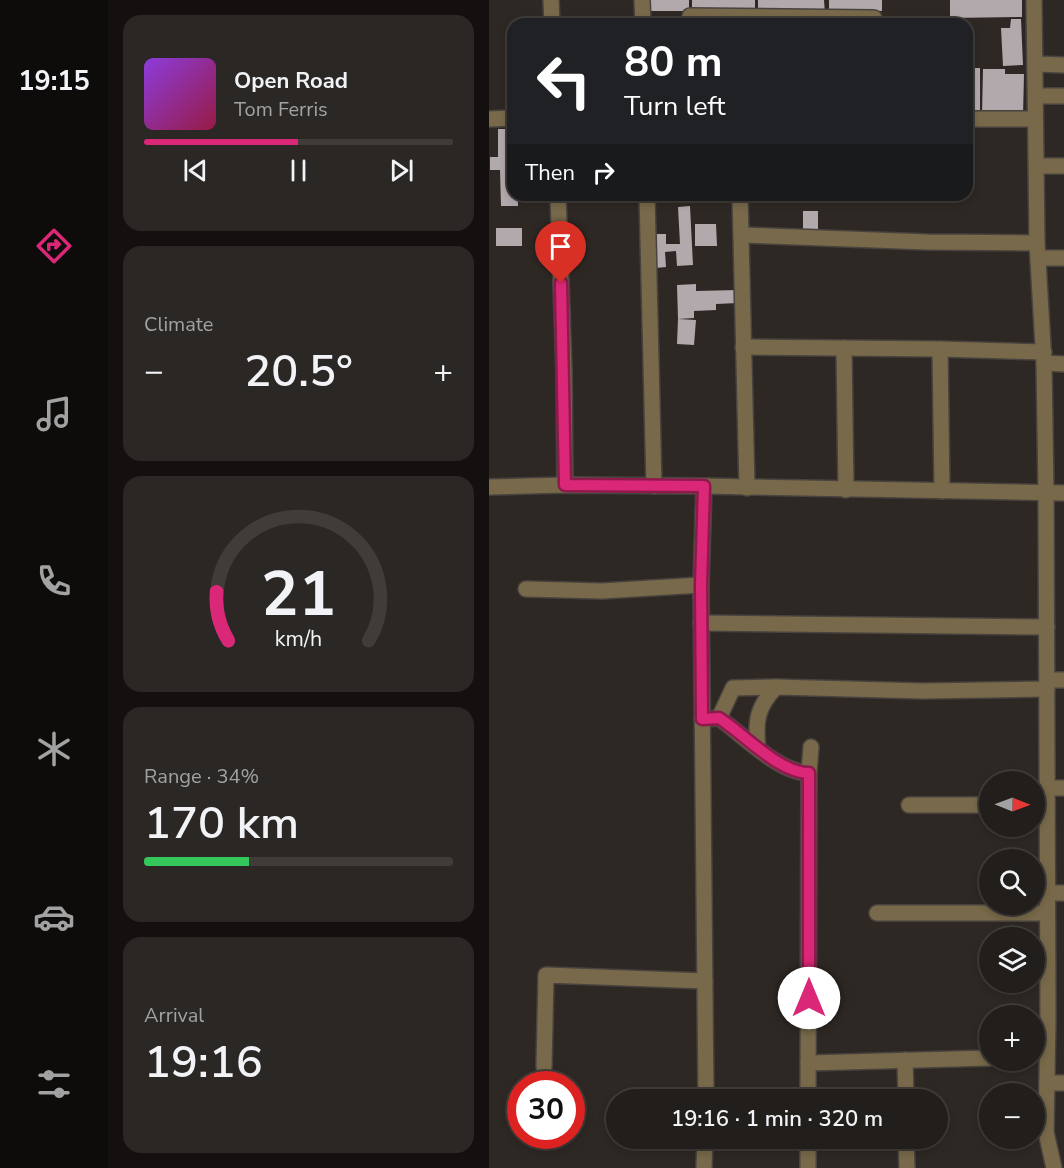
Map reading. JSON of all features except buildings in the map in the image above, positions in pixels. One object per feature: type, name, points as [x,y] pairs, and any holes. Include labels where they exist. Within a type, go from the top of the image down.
[{"type":"street","points":[[551,0],[552,18]]},
{"type":"street","points":[[642,0],[643,18]]},
{"type":"street","points":[[1034,0],[1038,250],[1044,358],[1046,493],[1047,788],[1045,794]]},
{"type":"street","points":[[690,16],[875,18]]},
{"type":"street","points":[[1036,64],[1064,65]]},
{"type":"street","points":[[1036,96],[1064,96]]},
{"type":"street","points":[[489,119],[507,118]]},
{"type":"street","points":[[973,119],[1035,119]]},
{"type":"street","points":[[1037,166],[1064,166]]},
{"type":"street","points":[[558,201],[565,485]]},
{"type":"street","points":[[648,201],[654,486]]},
{"type":"street","points":[[740,201],[747,488]]},
{"type":"street","points":[[741,235],[927,242],[1038,250],[1064,258]]},
{"type":"street","points":[[743,347],[940,349],[1044,358],[1064,364]]},
{"type":"street","points":[[843,348],[846,490]]},
{"type":"street","points":[[940,349],[942,491]]},
{"type":"street","points":[[489,487],[704,486],[1064,494]]},
{"type":"street","points":[[704,486],[701,623],[706,1089]]},
{"type":"street","points":[[526,589],[602,591],[701,585]]},
{"type":"street","points":[[701,623],[1047,627]]},
{"type":"street","points":[[719,718],[733,688],[923,691],[1047,684],[1064,680]]},
{"type":"street","points":[[758,748],[756,731],[758,716],[765,699],[776,687]]},
{"type":"street","points":[[702,719],[719,718],[758,748],[799,773],[809,773]]},
{"type":"street","points":[[808,1089],[811,747]]},
{"type":"street","points":[[1047,788],[1064,788]]},
{"type":"street","points":[[909,805],[979,806]]},
{"type":"street","points":[[1043,837],[1047,893],[1048,1006],[1045,1028]]},
{"type":"street","points":[[1047,893],[1064,893]]},
{"type":"street","points":[[876,913],[1047,913]]},
{"type":"street","points":[[544,1067],[546,975],[705,981]]},
{"type":"street","points":[[1048,1006],[1064,1006]]},
{"type":"street","points":[[808,1063],[979,1058]]},
{"type":"street","points":[[905,1060],[906,1089]]},
{"type":"street","points":[[1044,1071],[1047,1083],[1046,1132],[1054,1168]]},
{"type":"street","points":[[1047,1083],[1064,1083]]},
{"type":"street","points":[[704,1168],[705,1149]]},
{"type":"street","points":[[808,1149],[808,1168]]},
{"type":"street","points":[[906,1149],[907,1168]]},
{"type":"route","points":[[561,283],[565,485],[704,486],[701,585],[702,719],[719,718],[779,763],[799,773],[809,773],[809,998]]}]
